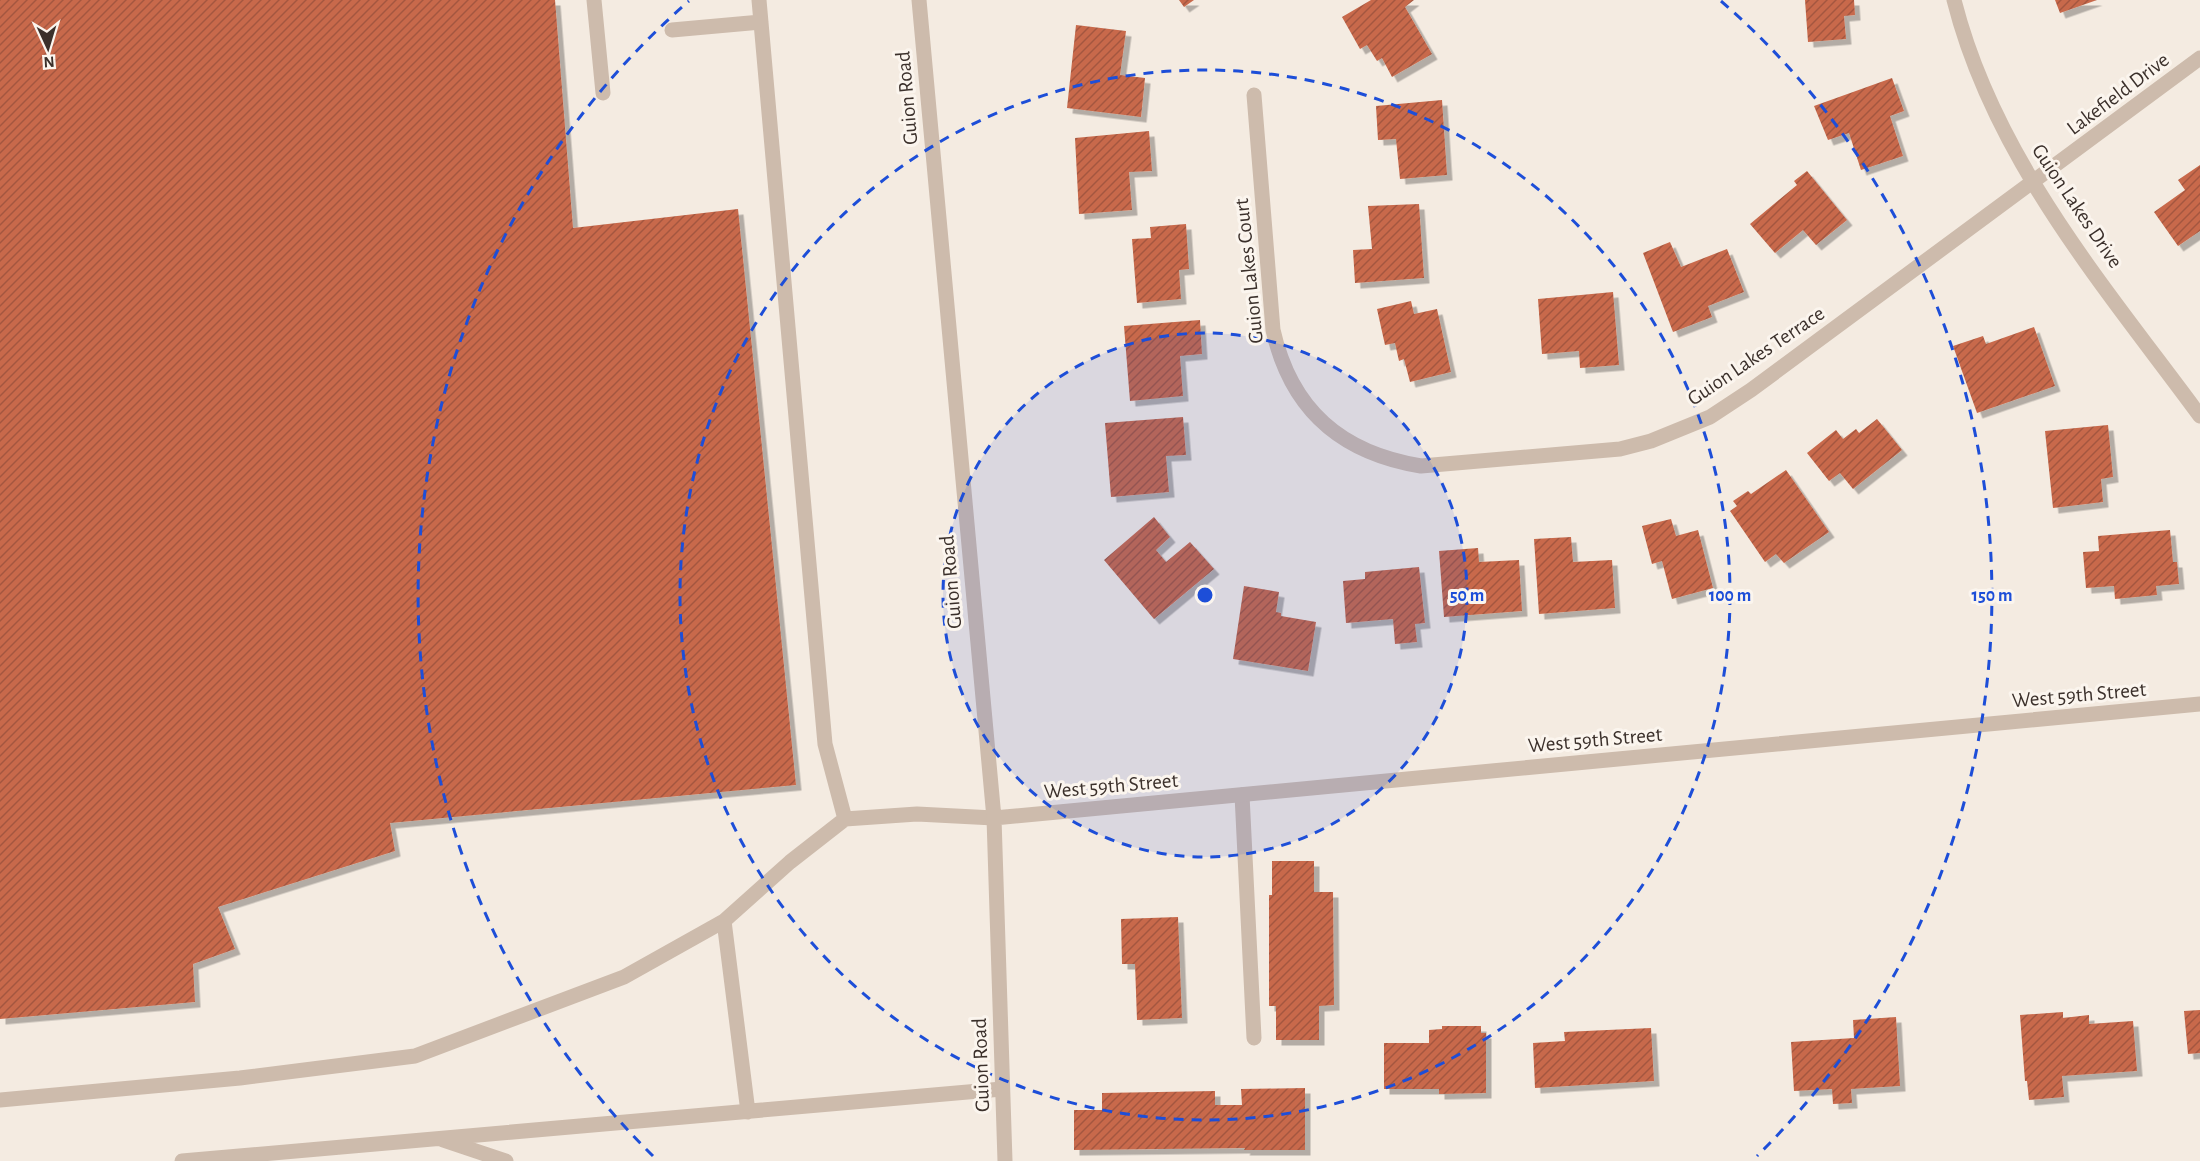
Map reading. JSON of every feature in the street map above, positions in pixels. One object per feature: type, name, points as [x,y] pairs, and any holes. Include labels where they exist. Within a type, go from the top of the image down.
[{"type":"street","points":[[594,0],[603,93]]},
{"type":"street","points":[[0,1100],[240,1078],[415,1056],[624,977],[724,921],[790,862],[845,819],[825,744],[759,0]]},
{"type":"street","name":"Guion Road","points":[[919,0],[994,818],[1005,1161]]},
{"type":"street","name":"Guion Lakes Drive","points":[[1953,0],[1982,85],[2033,184],[2200,416]]},
{"type":"street","points":[[672,30],[761,22]]},
{"type":"street","name":"Lakefield Drive","points":[[2033,184],[2200,58]]},
{"type":"street","name":"Guion Lakes Court","points":[[1254,95],[1273,330],[1279,356],[1302,400],[1329,427]]},
{"type":"street","name":"Guion Lakes Terrace","points":[[1329,427],[1339,437],[1360,449],[1395,462],[1420,466],[1604,452],[1651,441],[1710,417],[1751,390],[2033,184]]},
{"type":"street","name":"West 59th Street","points":[[845,819],[917,814],[994,818],[2200,704]]},
{"type":"street","points":[[1242,795],[1254,1038]]},
{"type":"street","points":[[724,921],[748,1112]]},
{"type":"street","points":[[182,1161],[1002,1089]]},
{"type":"street","points":[[437,1139],[506,1161]]},
{"type":"building","points":[[0,0],[555,0],[573,228],[738,209],[796,785],[390,823],[395,851],[218,907],[235,949],[193,964],[195,1002],[0,1019]]},
{"type":"building","points":[[1179,0],[1194,0],[1184,7]]},
{"type":"building","points":[[1371,0],[1414,0],[1405,7],[1432,54],[1392,77],[1382,58],[1377,61],[1367,45],[1360,49],[1342,17]]},
{"type":"building","points":[[1805,0],[1854,0],[1855,15],[1844,16],[1846,39],[1808,42]]},
{"type":"building","points":[[2055,0],[2097,0],[2060,13]]},
{"type":"building","points":[[1076,25],[1126,31],[1120,75],[1145,78],[1141,117],[1067,108]]},
{"type":"building","points":[[1892,78],[1904,111],[1890,116],[1903,156],[1861,170],[1849,133],[1828,140],[1814,106]]},
{"type":"building","points":[[1442,100],[1447,175],[1400,179],[1396,139],[1378,140],[1376,106]]},
{"type":"building","points":[[1149,131],[1152,171],[1129,172],[1132,210],[1079,214],[1075,138]]},
{"type":"building","points":[[2200,165],[2200,231],[2178,246],[2154,212],[2185,190],[2178,180]]},
{"type":"building","points":[[1807,171],[1847,220],[1816,245],[1803,230],[1775,253],[1750,224],[1797,185],[1794,181]]},
{"type":"building","points":[[1419,204],[1424,278],[1355,283],[1353,250],[1372,249],[1368,206]]},
{"type":"building","points":[[1186,224],[1189,269],[1179,270],[1181,299],[1137,303],[1132,239],[1151,238],[1150,227]]},
{"type":"building","points":[[1670,242],[1681,267],[1727,249],[1744,292],[1708,306],[1712,317],[1673,332],[1643,253]]},
{"type":"building","points":[[1613,292],[1619,365],[1580,368],[1579,351],[1542,354],[1538,299]]},
{"type":"building","points":[[1411,301],[1414,314],[1437,309],[1451,372],[1410,382],[1404,359],[1399,361],[1395,343],[1385,345],[1377,309]]},
{"type":"building","points":[[1200,320],[1202,354],[1180,356],[1183,396],[1130,401],[1124,326]]},
{"type":"building","points":[[2034,327],[2055,386],[1977,413],[1953,346],[1983,336],[1986,344]]},
{"type":"building","points":[[1183,417],[1186,455],[1166,456],[1169,492],[1111,497],[1105,423]]},
{"type":"building","points":[[1877,419],[1902,450],[1853,489],[1840,473],[1829,481],[1807,453],[1836,430],[1843,439],[1856,429],[1859,433]]},
{"type":"building","points":[[2108,425],[2113,477],[2101,479],[2103,502],[2053,508],[2045,431]]},
{"type":"building","points":[[1786,470],[1829,532],[1784,563],[1776,554],[1765,562],[1730,511],[1737,506],[1733,501],[1748,491],[1751,494]]},
{"type":"building","points":[[1154,517],[1170,537],[1156,550],[1166,562],[1190,542],[1214,569],[1154,619],[1104,560]]},
{"type":"building","points":[[1671,519],[1676,536],[1698,530],[1713,588],[1672,599],[1662,561],[1652,564],[1642,526]]},
{"type":"building","points":[[2170,530],[2173,562],[2177,562],[2179,584],[2156,586],[2157,595],[2115,599],[2114,586],[2086,588],[2083,552],[2099,551],[2098,536]]},
{"type":"building","points":[[1571,537],[1573,562],[1612,560],[1615,608],[1539,614],[1534,539]]},
{"type":"building","points":[[1478,548],[1479,562],[1519,560],[1522,611],[1444,617],[1439,551]]},
{"type":"building","points":[[1419,567],[1425,623],[1415,624],[1417,642],[1395,644],[1393,619],[1346,623],[1343,581],[1365,579],[1365,572]]},
{"type":"building","points":[[1244,586],[1279,592],[1276,612],[1281,613],[1281,616],[1316,622],[1308,671],[1233,659]]},
{"type":"building","points":[[1272,861],[1314,861],[1314,892],[1333,892],[1334,1005],[1319,1006],[1319,1040],[1276,1040],[1276,1006],[1269,1006],[1269,895],[1272,895]]},
{"type":"building","points":[[1178,917],[1182,1018],[1137,1020],[1135,964],[1122,964],[1121,919]]},
{"type":"building","points":[[2200,1010],[2200,1053],[2188,1054],[2184,1011]]},
{"type":"building","points":[[2063,1012],[2063,1018],[2089,1015],[2089,1024],[2133,1021],[2137,1071],[2062,1076],[2064,1097],[2029,1100],[2027,1081],[2025,1081],[2020,1015]]},
{"type":"building","points":[[1896,1017],[1900,1086],[1851,1089],[1852,1103],[1833,1104],[1832,1089],[1794,1091],[1791,1042],[1854,1038],[1853,1020]]},
{"type":"building","points":[[1442,1026],[1481,1026],[1481,1033],[1486,1033],[1486,1093],[1439,1094],[1439,1089],[1384,1089],[1384,1043],[1429,1043],[1429,1030],[1442,1029]]},
{"type":"building","points":[[1651,1028],[1654,1081],[1535,1088],[1533,1043],[1565,1041],[1564,1032]]},
{"type":"building","points":[[1305,1088],[1305,1150],[1244,1150],[1245,1148],[1074,1150],[1074,1110],[1102,1110],[1102,1093],[1215,1091],[1215,1105],[1242,1105],[1241,1089]]}]
